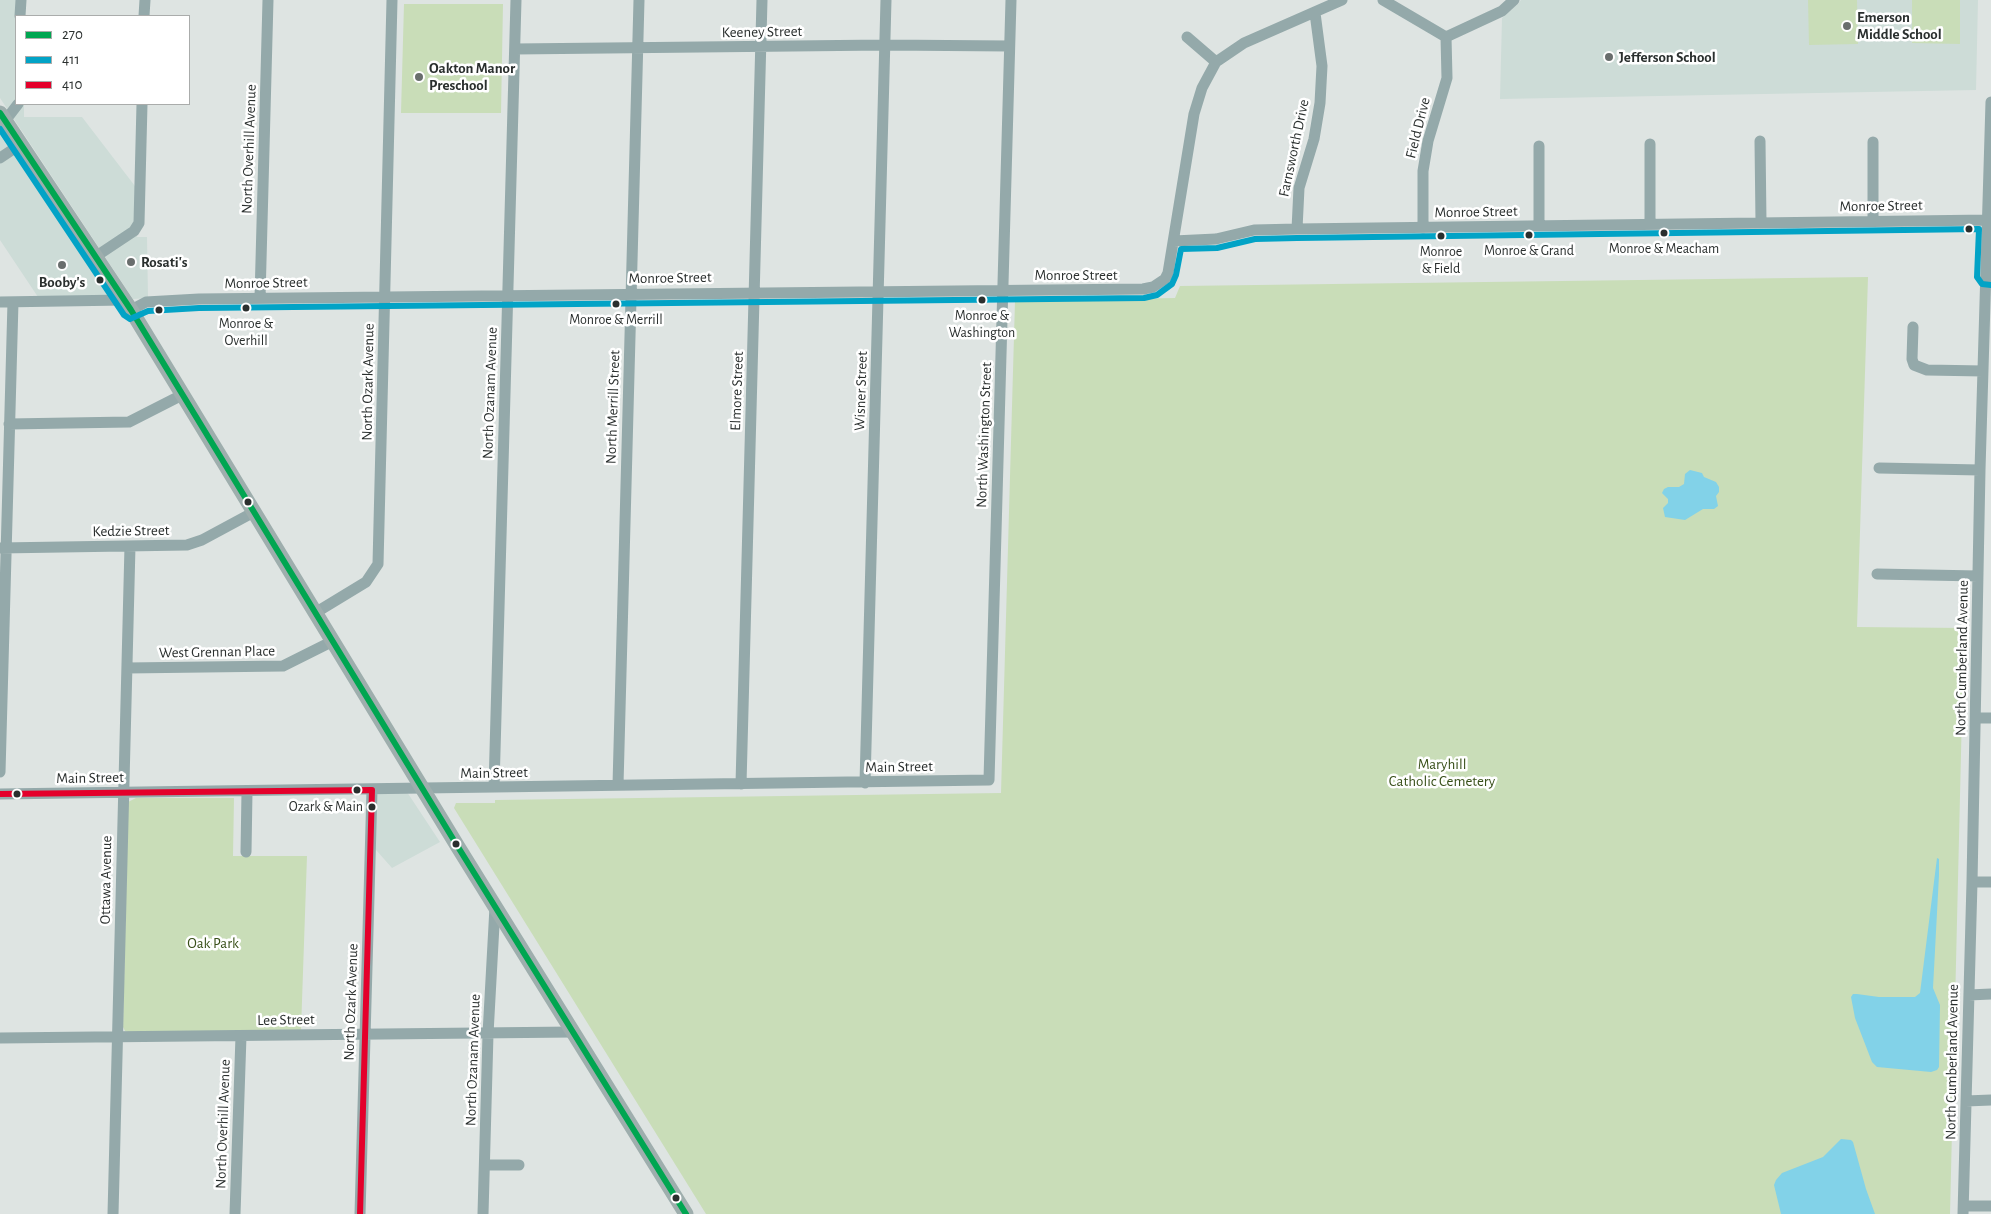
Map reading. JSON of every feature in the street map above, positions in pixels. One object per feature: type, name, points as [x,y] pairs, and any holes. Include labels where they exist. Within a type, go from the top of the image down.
[{"type":"main road","points":[[3,117],[128,305],[332,641],[686,1214]]},
{"type":"street","points":[[20,15],[21,0]]},
{"type":"street","points":[[144,15],[145,0]]},
{"type":"street","name":"North Overhill Avenue","points":[[260,298],[268,0]]},
{"type":"street","name":"North Ozark Avenue","points":[[315,613],[366,582],[378,564],[392,0]]},
{"type":"street","name":"North Ozanam Avenue","points":[[494,787],[516,0]]},
{"type":"street","name":"North Merrill Street","points":[[618,785],[639,0]]},
{"type":"street","name":"Elmore Street","points":[[741,784],[762,0]]},
{"type":"street","name":"Wisner Street","points":[[865,783],[886,0]]},
{"type":"street","name":"North Washington Street","points":[[989,780],[1011,0]]},
{"type":"street","points":[[1174,241],[1194,114],[1200,94],[1216,62],[1244,43],[1342,0]]},
{"type":"street","points":[[1383,0],[1446,37],[1512,3]]},
{"type":"street","name":"Farnsworth Drive","points":[[1297,229],[1297,197],[1314,139],[1320,103],[1322,66],[1315,13]]},
{"type":"street","points":[[1187,37],[1216,62]]},
{"type":"street","name":"Field Drive","points":[[1423,228],[1423,171],[1428,141],[1447,78],[1446,37]]},
{"type":"street","name":"Keeney Street","points":[[514,49],[885,45],[1009,46]]},
{"type":"street","name":"North Cumberland Avenue","points":[[1964,1210],[1976,718],[1983,607],[1978,576],[1986,497],[1980,470],[1987,387],[1983,371],[1988,276],[1991,102]]},
{"type":"street","points":[[3,117],[17,105]]},
{"type":"street","points":[[96,257],[134,231],[139,223],[142,105]]},
{"type":"street","points":[[1760,141],[1761,222]]},
{"type":"street","points":[[1873,142],[1873,221]]},
{"type":"street","points":[[0,158],[21,144]]},
{"type":"street","points":[[1650,144],[1650,224]]},
{"type":"street","points":[[1539,146],[1539,226]]},
{"type":"street","name":"Monroe Street","points":[[0,302],[128,305],[146,302],[260,298],[1143,289],[1153,287],[1165,279],[1174,241],[1207,241],[1254,230],[1988,220]]},
{"type":"street","points":[[0,772],[3,548],[13,302]]},
{"type":"street","points":[[1914,327],[1912,359],[1914,365],[1920,369],[1983,371]]},
{"type":"street","points":[[9,424],[129,422],[136,420],[182,394]]},
{"type":"street","points":[[1879,468],[1980,470]]},
{"type":"street","name":"Kedzie Street","points":[[3,548],[196,543],[254,512]]},
{"type":"street","name":"Ottawa Avenue","points":[[113,1214],[130,546]]},
{"type":"street","points":[[1876,574],[1978,576]]},
{"type":"street","name":"West Grennan Place","points":[[127,668],[283,666],[332,641]]},
{"type":"street","points":[[1976,718],[1991,718]]},
{"type":"street","name":"Main Street","points":[[0,794],[424,790],[494,787],[989,780]]},
{"type":"street","name":"North Ozark Avenue","points":[[360,1214],[372,790]]},
{"type":"street","points":[[246,852],[247,792]]},
{"type":"street","points":[[1972,882],[1991,882]]},
{"type":"street","name":"North Ozanam Avenue","points":[[483,1214],[488,1034],[495,906]]},
{"type":"street","points":[[1969,995],[1991,994]]},
{"type":"street","name":"Lee Street","points":[[0,1038],[573,1032]]},
{"type":"street","name":"North Overhill Avenue","points":[[235,1214],[241,1036]]},
{"type":"street","points":[[1966,1101],[1991,1100]]},
{"type":"street","points":[[485,1165],[519,1165]]},
{"type":"street","points":[[1964,1210],[1991,1206]]},
{"type":"shaded area","points":[[0,0],[21,0],[15,15],[15,105],[24,105],[24,117],[82,117],[138,190],[137,237],[147,237],[148,298],[133,299],[0,98]]},
{"type":"shaded area","points":[[1521,0],[1978,0],[1976,90],[1500,99],[1502,18]]},
{"type":"shaded area","points":[[0,135],[113,301],[42,303],[0,240]]},
{"type":"shaded area","points":[[369,792],[407,792],[440,842],[392,868],[369,842]]},
{"type":"green space","points":[[1808,0],[1857,0],[1858,44],[1809,45]]},
{"type":"green space","points":[[1912,0],[1960,0],[1960,44],[1912,43]]},
{"type":"green space","points":[[404,4],[503,4],[501,113],[401,113]]},
{"type":"green space","name":"Maryhill Catholic Cemetery","points":[[1868,277],[1857,627],[1964,628],[1950,1214],[706,1214],[454,808],[456,803],[495,803],[495,800],[1001,793],[1015,301],[1175,298],[1180,286]]},
{"type":"green space","name":"Oak Park","points":[[136,798],[234,798],[233,856],[307,856],[301,1030],[132,1033],[125,1031],[123,1027],[128,802]]},
{"type":"water","points":[[1690,470],[1702,473],[1704,477],[1716,482],[1719,487],[1719,492],[1716,496],[1718,506],[1714,509],[1703,509],[1685,520],[1665,517],[1663,508],[1668,503],[1668,499],[1662,493],[1664,489],[1679,487],[1684,484],[1685,474]]},
{"type":"water","points":[[1937,858],[1939,859],[1939,875],[1933,988],[1940,1005],[1939,1067],[1931,1072],[1877,1067],[1872,1062],[1855,1018],[1851,997],[1853,994],[1857,994],[1879,997],[1915,997],[1920,993]]},
{"type":"water","points":[[1841,1139],[1853,1142],[1875,1214],[1781,1214],[1774,1185],[1776,1180],[1782,1173],[1823,1157]]},
{"type":"transit line","name":"270","points":[[0,113],[131,310],[458,847],[686,1214]]},
{"type":"transit line","name":"411","points":[[0,129],[124,315],[130,319],[148,311],[199,308],[1144,298],[1157,295],[1172,284],[1176,275],[1181,249],[1217,248],[1255,239],[1297,238],[1979,229],[1977,277],[1982,284],[1991,285]]},
{"type":"transit line","name":"410","points":[[0,794],[372,790],[360,1214]]},
{"type":"place","name":"Emerson Middle School","points":[[1847,26]]},
{"type":"place","name":"Jefferson School","points":[[1609,57]]},
{"type":"place","name":"Oakton Manor Preschool","points":[[419,77]]},
{"type":"place","name":"Monroe & Meacham","points":[[1664,233]]},
{"type":"place","name":"Monroe & Grand","points":[[1529,235]]},
{"type":"place","name":"Monroe & Field","points":[[1441,236]]},
{"type":"place","name":"Rosati's","points":[[131,262]]},
{"type":"place","name":"Booby's","points":[[62,265]]},
{"type":"place","name":"Monroe & Washington","points":[[982,300]]},
{"type":"place","name":"Monroe & Merrill","points":[[616,304]]},
{"type":"place","name":"Monroe & Overhill","points":[[246,308]]},
{"type":"place","name":"Ozark & Main","points":[[372,807]]}]
